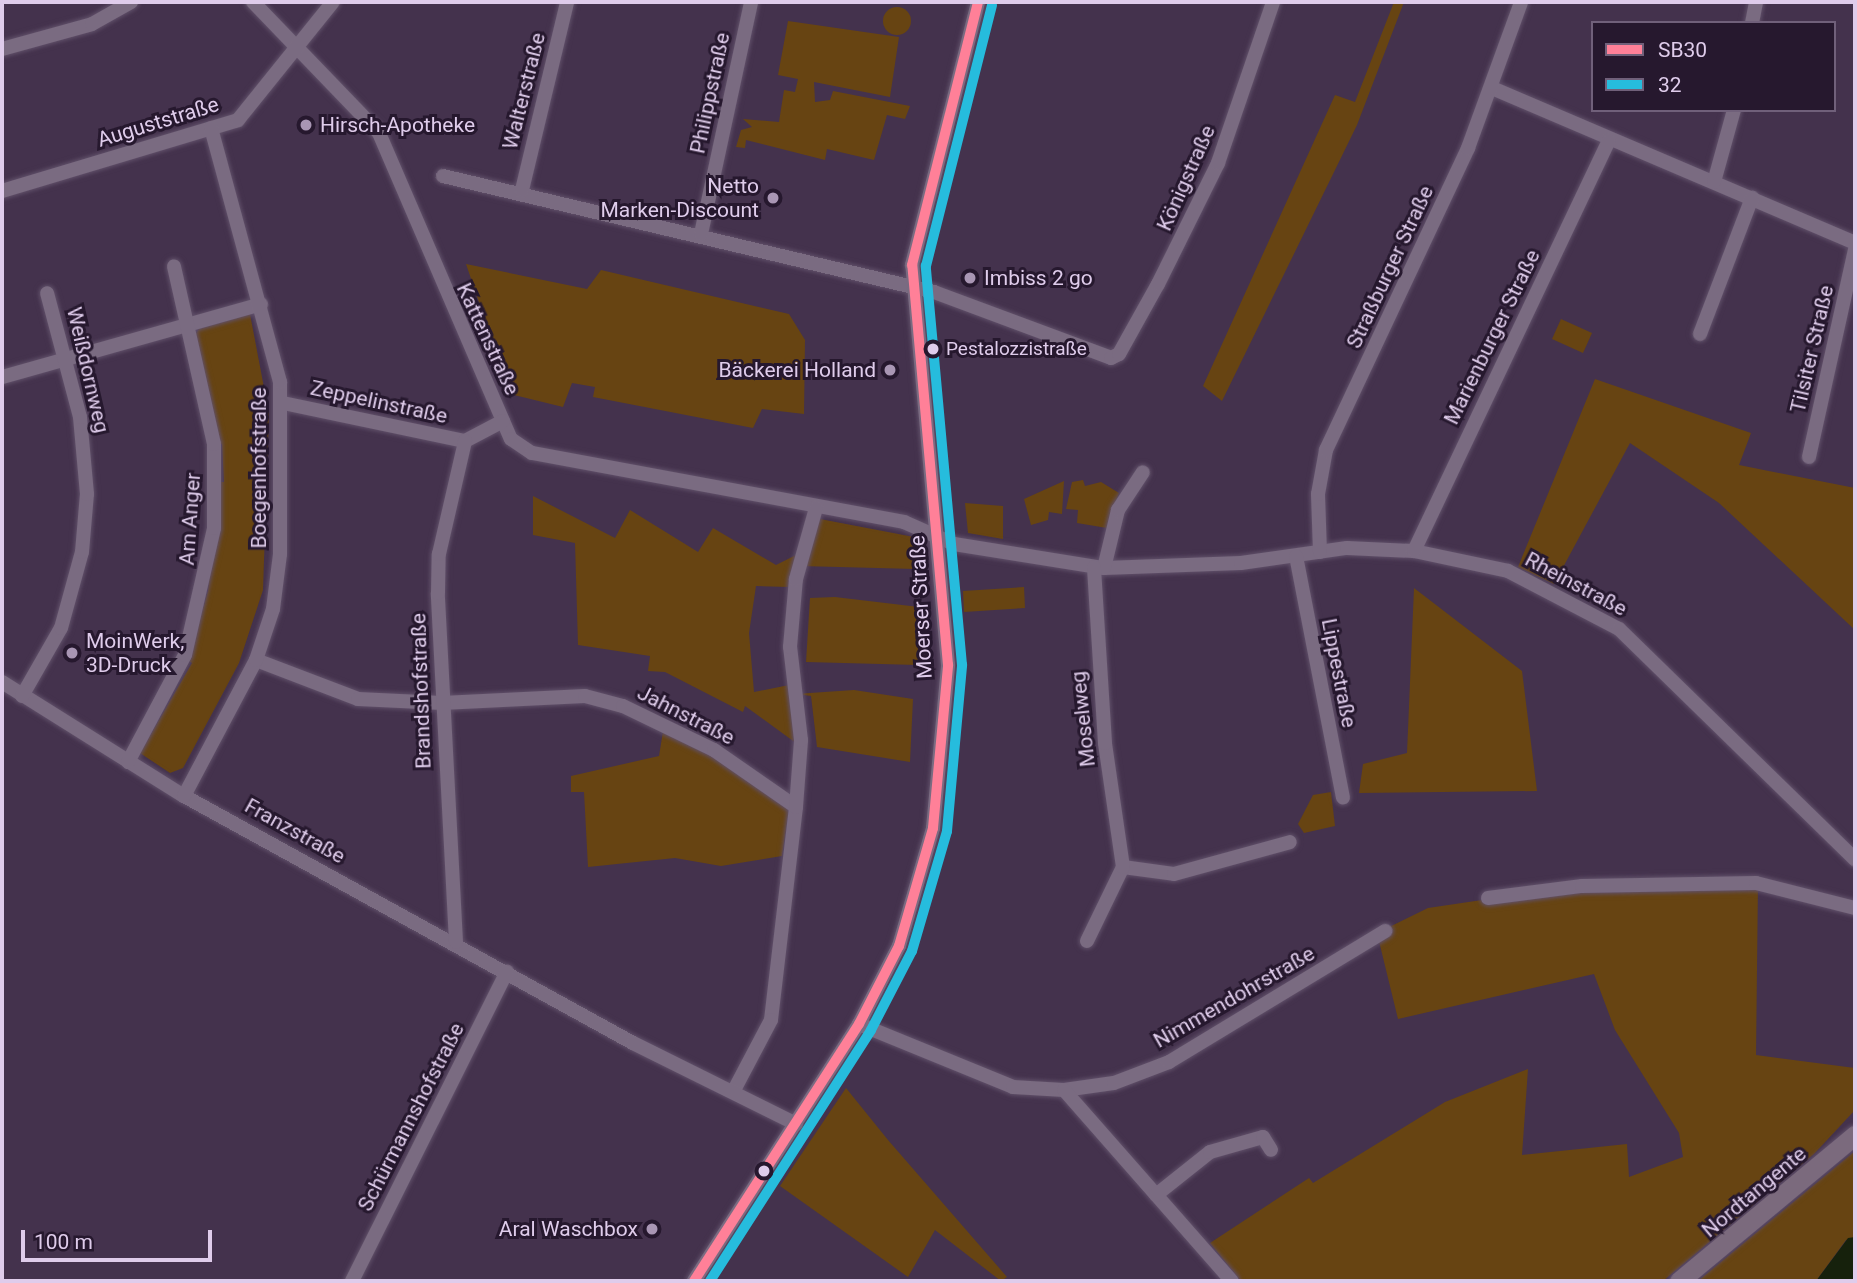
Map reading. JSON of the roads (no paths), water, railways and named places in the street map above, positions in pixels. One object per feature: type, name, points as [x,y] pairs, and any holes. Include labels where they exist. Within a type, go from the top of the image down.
[{"type":"main road","name":"Nordtangente","points":[[1679,1281],[1855,1135]]},
{"type":"street","points":[[2,49],[92,23],[131,2]]},
{"type":"street","name":"Kattenstraße","points":[[253,2],[379,133],[511,439],[532,453],[816,508],[912,523],[938,537]]},
{"type":"street","name":"Auguststraße","points":[[2,191],[238,120],[332,2]]},
{"type":"street","name":"Walterstraße","points":[[522,190],[567,2]]},
{"type":"street","name":"Philippstraße","points":[[701,234],[751,2]]},
{"type":"street","name":"Moerser Straße","points":[[694,1281],[859,1024],[899,946],[933,828],[948,665],[938,537],[912,289],[924,211],[978,2]]},
{"type":"street","name":"Königstraße","points":[[912,289],[1111,358],[1119,354],[1164,273],[1219,163],[1273,2]]},
{"type":"street","name":"Straßburger Straße","points":[[1320,552],[1318,494],[1326,450],[1492,88],[1521,2]]},
{"type":"street","points":[[1752,21],[1756,2]]},
{"type":"street","points":[[1492,88],[1609,141],[1850,238]]},
{"type":"street","points":[[1714,182],[1733,112]]},
{"type":"street","name":"Boegenhofstraße","points":[[184,796],[256,660],[279,573],[283,403],[261,304],[211,128]]},
{"type":"street","name":"Marienburger Straße","points":[[1414,551],[1609,141]]},
{"type":"street","points":[[443,176],[522,190],[912,289]]},
{"type":"street","points":[[1700,334],[1752,198]]},
{"type":"street","name":"Tilsiter Straße","points":[[1809,457],[1855,249]]},
{"type":"street","name":"Am Anger","points":[[128,762],[185,655],[211,550],[214,444],[190,326],[174,266]]},
{"type":"street","name":"Weißdornweg","points":[[22,696],[61,628],[82,552],[86,471],[66,360],[47,293]]},
{"type":"street","points":[[2,377],[261,304]]},
{"type":"street","name":"Zeppelinstraße","points":[[283,403],[465,441],[503,421]]},
{"type":"street","name":"Brandshofstraße","points":[[456,942],[442,704],[439,554],[465,441]]},
{"type":"street","points":[[1099,568],[1118,510],[1143,472]]},
{"type":"street","points":[[733,1092],[771,1020],[796,807],[801,740],[790,647],[796,579],[816,508]]},
{"type":"street","name":"Rheinstraße","points":[[938,537],[1099,568],[1296,556],[1320,552],[1414,551],[1508,571],[1619,629],[1855,859]]},
{"type":"street","name":"Lippestraße","points":[[1296,556],[1343,797]]},
{"type":"street","name":"Moselweg","points":[[1099,568],[1105,743],[1123,867]]},
{"type":"street","name":"Jahnstraße","points":[[256,660],[358,699],[442,704],[584,696],[623,706],[714,750],[796,807]]},
{"type":"street","name":"Franzstraße","points":[[2,682],[184,796],[507,972],[796,1124]]},
{"type":"street","points":[[1087,941],[1123,867],[1174,874],[1290,842]]},
{"type":"street","points":[[1488,898],[1582,886],[1756,883],[1855,908]]},
{"type":"street","name":"Nimmendohrstraße","points":[[859,1024],[1013,1087],[1064,1090],[1114,1083],[1170,1062],[1385,931]]},
{"type":"street","name":"Schürmannshofstraße","points":[[352,1281],[507,972]]},
{"type":"street","points":[[1064,1090],[1232,1281]]},
{"type":"street","points":[[1156,1195],[1210,1152],[1263,1137],[1271,1150]]},
{"type":"place","name":"Hirsch-Apotheke","points":[[306,125]]},
{"type":"place","name":"Netto Marken-Discount","points":[[773,198]]},
{"type":"place","name":"Imbiss 2 go","points":[[970,278]]},
{"type":"place","name":"Pestalozzistraße","points":[[933,349]]},
{"type":"place","name":"Bäckerei Holland","points":[[890,370]]},
{"type":"place","name":"MoinWerk, 3D-Druck","points":[[72,653]]},
{"type":"place","name":"Aral Waschbox","points":[[652,1229]]}]
